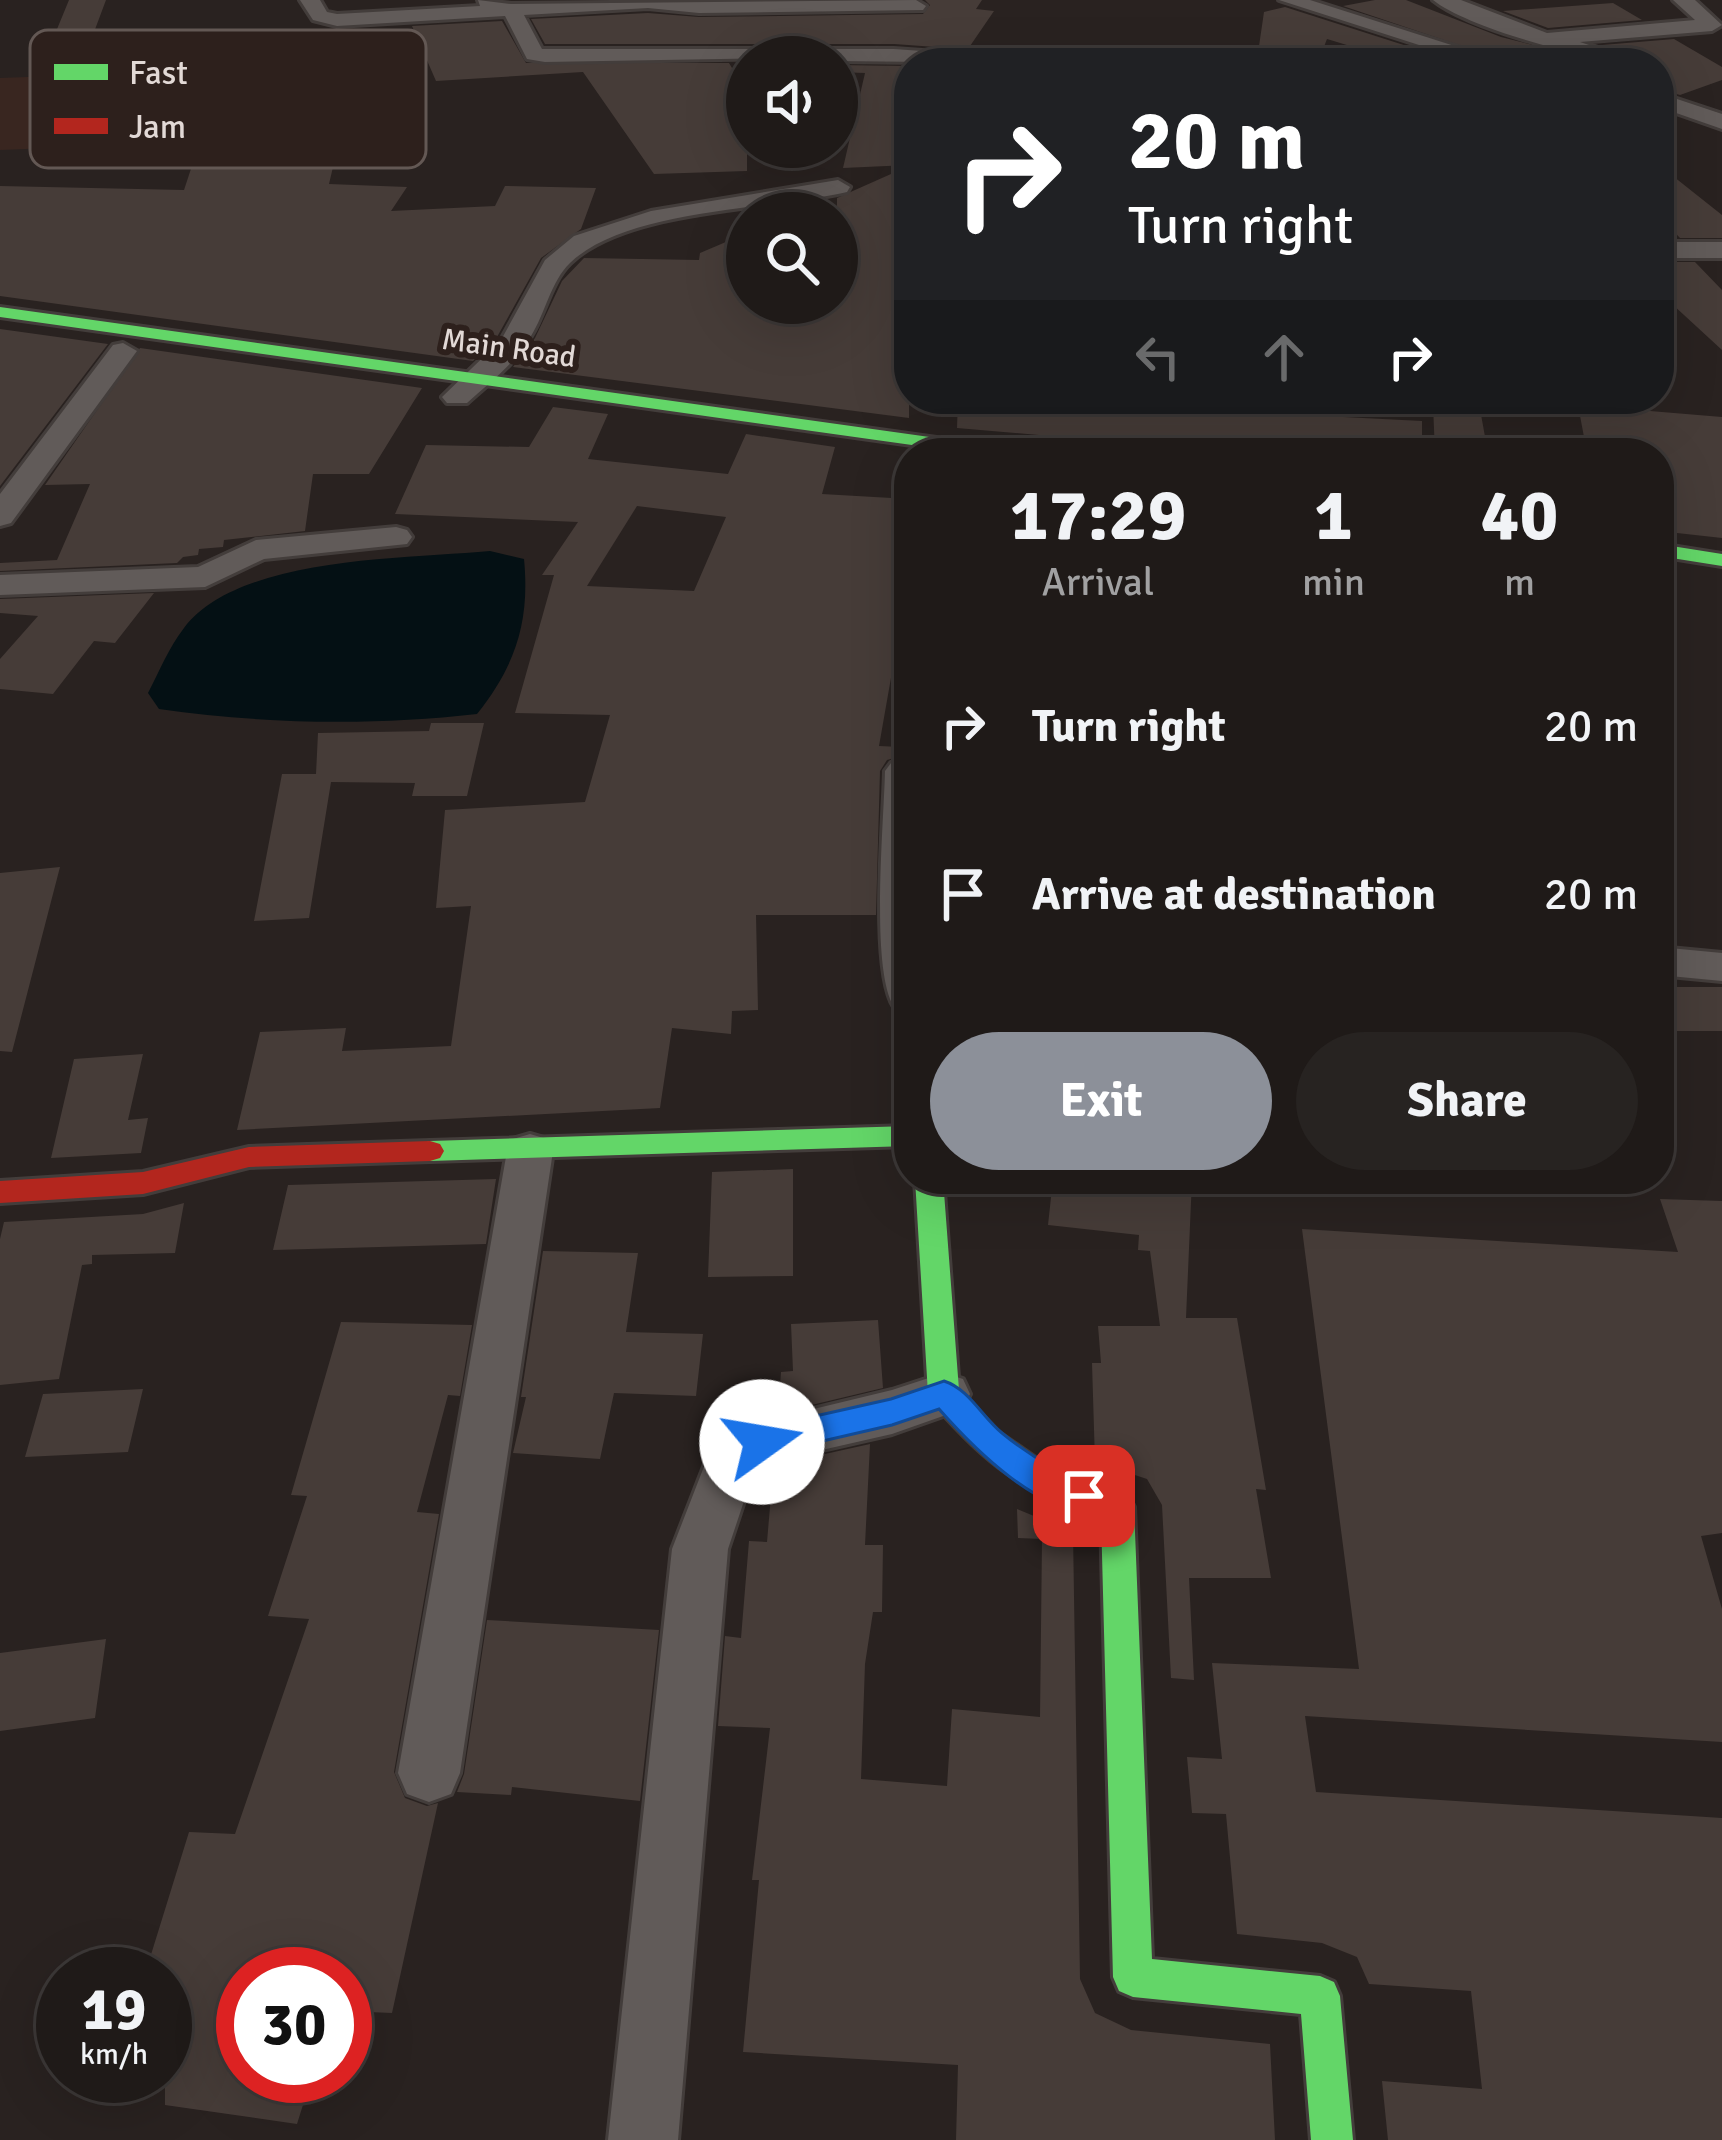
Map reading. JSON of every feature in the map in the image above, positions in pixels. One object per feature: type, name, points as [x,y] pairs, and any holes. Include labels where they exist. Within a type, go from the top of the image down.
[{"type":"main road","name":"Main Road","points":[[0,312],[477,377],[894,441]]},
{"type":"main road","name":"Main Road","points":[[0,332],[894,464]]},
{"type":"main road","points":[[1674,552],[1722,560]]},
{"type":"main road","points":[[1674,576],[1722,583]]},
{"type":"main road","points":[[0,1192],[143,1183],[249,1157],[894,1137]]},
{"type":"main road","points":[[930,1194],[944,1394],[987,1441],[1050,1486],[1117,1507],[1133,1977],[1320,1996],[1332,2140]]},
{"type":"street","points":[[310,0],[320,16],[337,20],[512,11]]},
{"type":"street","points":[[479,0],[512,11],[620,29],[909,24]]},
{"type":"street","points":[[1289,0],[1447,48]]},
{"type":"street","points":[[1443,0],[1578,48]]},
{"type":"street","points":[[512,11],[534,55],[620,29],[648,1],[909,24],[969,48]]},
{"type":"street","points":[[1545,39],[1712,25],[1688,3]]},
{"type":"street","points":[[1688,3],[1722,7]]},
{"type":"street","points":[[1674,105],[1722,122]]},
{"type":"street","points":[[457,398],[510,347],[557,260],[575,247],[618,228],[677,214],[838,187]]},
{"type":"street","points":[[1674,250],[1722,250]]},
{"type":"street","points":[[1692,250],[1722,279]]},
{"type":"street","points":[[0,516],[123,351]]},
{"type":"street","points":[[0,585],[205,577],[256,550],[396,537]]},
{"type":"street","points":[[1674,963],[1722,967]]},
{"type":"street","points":[[429,1773],[530,1150]]},
{"type":"street","points":[[644,2140],[700,1550],[724,1480],[762,1442],[892,1412],[944,1394]]},
{"type":"shaded area","points":[[30,77],[30,149],[0,150],[0,78]]},
{"type":"shaded area","points":[[490,551],[524,559],[525,602],[511,660],[477,714],[358,722],[238,718],[159,709],[148,693],[184,628],[209,604],[243,587],[325,566]]},
{"type":"building","points":[[69,0],[106,0],[95,30],[57,30]]},
{"type":"building","points":[[925,0],[982,0],[976,9],[994,11],[969,48],[858,44],[858,36],[726,36],[726,44],[545,44],[531,19],[648,13],[699,17],[923,14],[930,5]]},
{"type":"building","points":[[1406,0],[1501,37],[1544,48],[1468,48],[1343,6]]},
{"type":"building","points":[[1613,3],[1642,20],[1548,28],[1503,11]]},
{"type":"building","points":[[1285,7],[1413,48],[1357,48],[1327,39],[1324,48],[1259,48],[1264,12]]},
{"type":"building","points":[[502,21],[526,63],[726,63],[726,168],[747,171],[654,174],[583,72],[436,81],[426,58],[426,30],[412,26]]},
{"type":"building","points":[[1674,39],[1722,67],[1722,80],[1674,93],[1674,48],[1602,45]]},
{"type":"building","points":[[858,65],[894,66],[894,166],[858,167],[858,103],[865,73],[858,73]]},
{"type":"building","points":[[191,168],[333,168],[329,184],[407,187],[391,211],[495,206],[505,186],[596,188],[581,229],[541,258],[497,337],[473,361],[0,296],[0,186],[184,190]]},
{"type":"building","points":[[894,173],[894,414],[909,414],[909,418],[513,367],[535,338],[562,281],[584,258],[699,260],[700,253],[726,242],[726,324],[858,324],[858,192],[850,192]]},
{"type":"building","points":[[1674,177],[1722,215],[1722,238],[1680,238],[1674,232]]},
{"type":"building","points":[[1674,262],[1695,262],[1722,290],[1722,350],[1674,306]]},
{"type":"building","points":[[0,329],[108,344],[0,486]]},
{"type":"building","points":[[140,348],[422,388],[369,474],[313,474],[305,531],[224,540],[223,547],[199,549],[198,555],[177,563],[0,571],[0,563],[57,560],[90,484],[45,485]]},
{"type":"building","points":[[553,407],[608,414],[588,459],[728,474],[746,434],[835,447],[822,494],[894,498],[894,661],[879,746],[894,747],[894,758],[880,771],[876,915],[756,915],[758,1010],[732,1011],[731,1034],[672,1028],[660,1108],[237,1130],[260,1032],[346,1028],[342,1051],[451,1046],[471,906],[436,908],[445,810],[585,802],[610,715],[515,713],[554,575],[542,575],[578,522],[395,514],[426,445],[529,447]],"holes":[[[637,506],[726,517],[694,591],[587,586]]]},
{"type":"building","points":[[957,414],[1286,414],[1422,421],[1422,438],[1073,438],[957,428]]},
{"type":"building","points":[[1433,414],[1481,414],[1485,438],[1434,438]]},
{"type":"building","points":[[1580,414],[1722,417],[1722,538],[1674,533],[1674,438],[1584,438]]},
{"type":"building","points":[[154,593],[115,643],[94,641],[53,694],[0,689],[0,659],[38,616],[0,613],[0,599]]},
{"type":"building","points":[[431,723],[484,723],[467,796],[412,796],[415,783],[331,782],[309,918],[254,921],[282,774],[316,774],[318,733],[429,731]]},
{"type":"building","points":[[60,867],[12,1052],[0,1051],[0,873]]},
{"type":"building","points":[[1674,987],[1722,987],[1722,1031],[1674,1031]]},
{"type":"building","points":[[143,1054],[128,1120],[148,1118],[141,1153],[51,1158],[74,1059]]},
{"type":"building","points":[[793,1169],[793,1276],[708,1277],[712,1172]]},
{"type":"building","points":[[496,1179],[486,1244],[273,1250],[288,1185]]},
{"type":"building","points":[[1051,1194],[1191,1194],[1186,1318],[1237,1318],[1266,1490],[1256,1489],[1271,1578],[1189,1578],[1194,1680],[1171,1678],[1162,1505],[1147,1479],[1095,1462],[1092,1363],[1101,1363],[1098,1326],[1160,1326],[1150,1251],[1138,1250],[1139,1235],[1048,1225]]},
{"type":"building","points":[[1660,1199],[1722,1201],[1722,1533],[1701,1536],[1722,1609],[1722,1742],[1305,1716],[1316,1792],[1722,1818],[1722,2140],[1388,2140],[1382,2081],[1482,2089],[1471,1991],[1369,1984],[1357,1957],[1322,1943],[1237,1934],[1226,1814],[1192,1813],[1187,1757],[1222,1759],[1212,1663],[1359,1669],[1302,1229],[1678,1252]]},
{"type":"building","points":[[184,1203],[175,1253],[92,1255],[92,1264],[82,1265],[59,1379],[0,1385],[4,1222],[143,1214]]},
{"type":"building","points":[[543,1251],[638,1253],[626,1332],[703,1334],[696,1396],[614,1393],[600,1459],[513,1453],[526,1397],[521,1397]]},
{"type":"building","points":[[878,1320],[883,1388],[778,1413],[781,1372],[793,1371],[791,1324]]},
{"type":"building","points":[[341,1322],[472,1325],[460,1396],[448,1395],[417,1512],[439,1514],[394,1772],[405,1798],[427,1806],[438,1803],[392,2013],[372,2012],[372,1947],[216,1947],[216,2103],[304,2103],[297,2124],[165,2105],[192,2103],[192,1947],[153,1947],[189,1832],[235,1834],[309,1619],[268,1616],[307,1496],[291,1495]]},
{"type":"building","points":[[143,1389],[128,1452],[25,1457],[43,1394]]},
{"type":"building","points":[[870,1444],[865,1545],[883,1545],[882,1612],[873,1612],[865,1664],[861,1779],[947,1786],[952,1709],[1040,1717],[1042,1539],[1018,1538],[1017,1509],[1073,1532],[1080,1979],[1095,2013],[1131,2030],[1270,2044],[1275,2140],[956,2140],[958,2065],[743,2052],[759,1880],[752,1880],[770,1728],[718,1726],[725,1636],[741,1638],[749,1541],[767,1542],[773,1472],[780,1464]]},
{"type":"building","points":[[487,1620],[659,1630],[640,1801],[512,1787],[511,1795],[457,1792],[464,1774]]},
{"type":"building","points":[[106,1639],[95,1718],[0,1731],[0,1653]]},
{"type":"traffic: fast","points":[[0,312],[901,438]]},
{"type":"traffic: fast","points":[[1674,552],[1722,560]]},
{"type":"traffic: fast","points":[[430,1151],[894,1136]]},
{"type":"traffic: fast","points":[[930,1194],[944,1394],[987,1441],[1050,1486],[1117,1507],[1133,1977],[1320,1996],[1332,2140]]},
{"type":"traffic: jam","points":[[0,1192],[143,1183],[249,1157],[430,1151]]},
{"type":"route","points":[[762,1442],[892,1412],[944,1394],[987,1441],[1050,1486],[1084,1496]]}]
